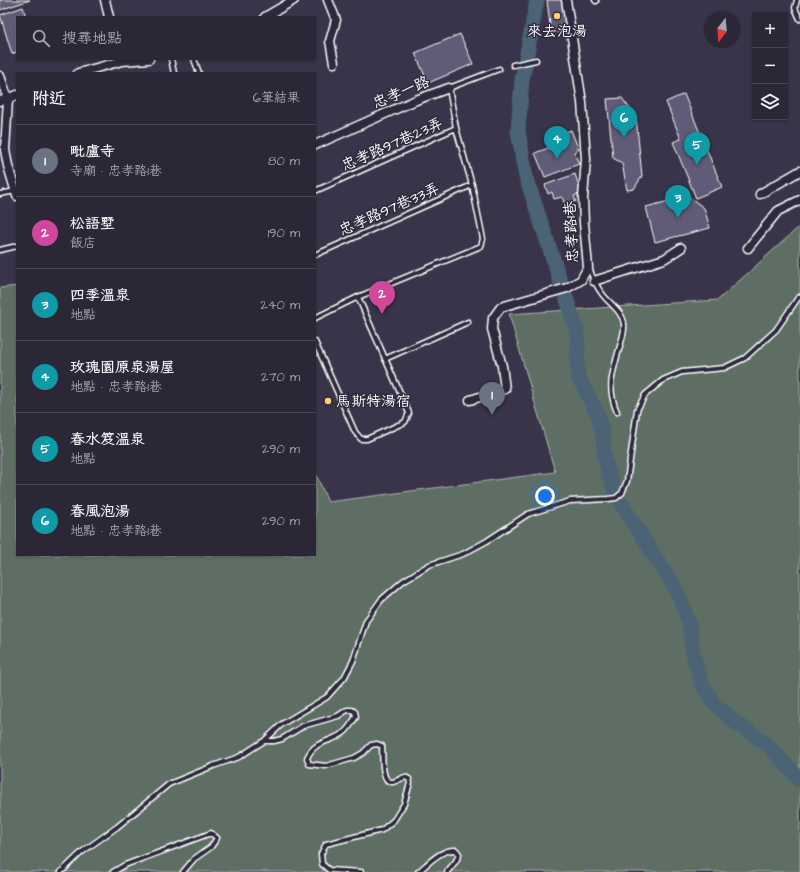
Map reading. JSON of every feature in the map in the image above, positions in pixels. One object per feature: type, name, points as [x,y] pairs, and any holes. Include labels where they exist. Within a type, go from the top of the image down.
[{"type":"street","points":[[105,0],[109,16]]},
{"type":"street","points":[[267,16],[292,0]]},
{"type":"street","points":[[328,0],[336,20],[330,41],[334,63]]},
{"type":"street","name":"忠孝路1巷","points":[[470,400],[505,389],[502,366],[492,329],[493,318],[501,307],[568,288],[581,280],[588,267],[583,198],[586,159],[582,102],[566,0]]},
{"type":"street","points":[[81,72],[121,60]]},
{"type":"street","points":[[0,76],[4,100],[5,150],[16,193]]},
{"type":"street","name":"忠孝一路","points":[[316,145],[416,100],[449,88]]},
{"type":"street","points":[[4,100],[16,95]]},
{"type":"street","points":[[760,194],[800,171]]},
{"type":"street","points":[[748,248],[778,211],[800,200]]},
{"type":"street","points":[[594,281],[664,259],[681,248]]},
{"type":"lane","points":[[797,0],[795,8],[800,19]]},
{"type":"lane","points":[[171,60],[174,72]]},
{"type":"lane","points":[[194,60],[199,72]]},
{"type":"lane","points":[[513,65],[536,60]]},
{"type":"lane","name":"忠孝一路","points":[[449,88],[499,69]]},
{"type":"lane","points":[[316,318],[358,297],[480,246],[484,239],[472,185],[456,128],[449,88]]},
{"type":"lane","name":"忠孝路97巷23弄","points":[[316,191],[456,128]]},
{"type":"lane","name":"忠孝路97巷33弄","points":[[316,255],[472,185]]},
{"type":"lane","points":[[0,194],[16,193]]},
{"type":"lane","points":[[0,250],[16,246]]},
{"type":"lane","points":[[588,267],[594,281],[603,295],[621,315],[624,324],[623,334],[610,382],[612,400],[617,412]]},
{"type":"lane","points":[[316,344],[355,432],[361,438],[367,439],[405,422],[409,413],[358,297]]},
{"type":"lane","points":[[61,872],[82,852],[116,827],[169,784],[239,757],[264,741],[282,724],[326,697],[344,678],[353,661],[366,621],[381,600],[403,581],[429,565],[463,554],[488,541],[528,514],[570,501],[616,498],[622,493],[627,481],[637,410],[644,395],[663,380],[682,372],[724,368],[745,358],[776,330],[800,297]]},
{"type":"lane","points":[[386,359],[468,322]]},
{"type":"lane","points":[[264,741],[282,739],[303,726],[338,716],[347,710],[352,710],[355,712],[356,717],[344,734],[315,746],[310,750],[307,758],[308,764],[326,766],[354,758],[363,753],[371,745],[377,744],[382,746],[383,769],[388,781],[392,782],[405,777],[409,779],[410,783],[404,804],[394,820],[382,830],[326,844],[321,854],[322,864],[330,870],[361,872]]},
{"type":"lane","points":[[112,872],[125,865],[211,833],[217,838],[211,847],[194,859],[183,872]]},
{"type":"lane","points":[[418,872],[437,856],[449,850],[456,850],[459,854],[456,861],[447,872]]},
{"type":"green space","points":[[800,226],[800,872],[0,872],[0,288],[16,286],[16,556],[316,556],[316,474],[328,502],[555,472],[509,314],[718,300]]},
{"type":"building","points":[[0,0],[30,0],[0,10]]},
{"type":"building","name":"來去泡湯","points":[[547,0],[563,0],[567,31],[551,33]]},
{"type":"building","points":[[23,7],[26,16],[16,16],[16,52],[12,54],[0,15]]},
{"type":"building","points":[[460,34],[473,64],[428,83],[415,53]]},
{"type":"building","points":[[684,94],[722,187],[696,198],[673,142],[681,139],[666,102]]},
{"type":"building","points":[[622,98],[636,117],[642,176],[634,189],[627,190],[622,163],[613,158],[607,99]]},
{"type":"building","points":[[571,130],[579,150],[574,152],[579,164],[545,177],[535,153],[559,144],[556,136]]},
{"type":"building","points":[[575,174],[581,193],[574,196],[576,201],[565,205],[562,197],[554,199],[552,192],[548,194],[545,185]]},
{"type":"building","points":[[688,196],[704,208],[710,228],[655,242],[646,207]]},
{"type":"waterway","points":[[537,0],[522,80],[518,131],[526,177],[561,283]]},
{"type":"waterway","points":[[566,297],[577,331],[578,376],[598,415],[602,431],[605,461],[615,493]]},
{"type":"waterway","points":[[621,503],[677,591],[689,622],[693,653],[702,684],[713,702],[735,722],[769,746],[800,780]]},
{"type":"place","name":"來去泡湯","points":[[557,16]]},
{"type":"place","name":"春風泡湯","points":[[624,138]]},
{"type":"place","name":"玫瑰園原泉湯屋","points":[[557,159]]},
{"type":"place","name":"春水笈溫泉","points":[[697,165]]},
{"type":"place","name":"四季溫泉","points":[[678,218]]},
{"type":"place","name":"松語墅","points":[[382,314]]},
{"type":"place","name":"馬斯特湯宿","points":[[328,401]]},
{"type":"place","name":"毗盧寺","points":[[492,415]]}]
